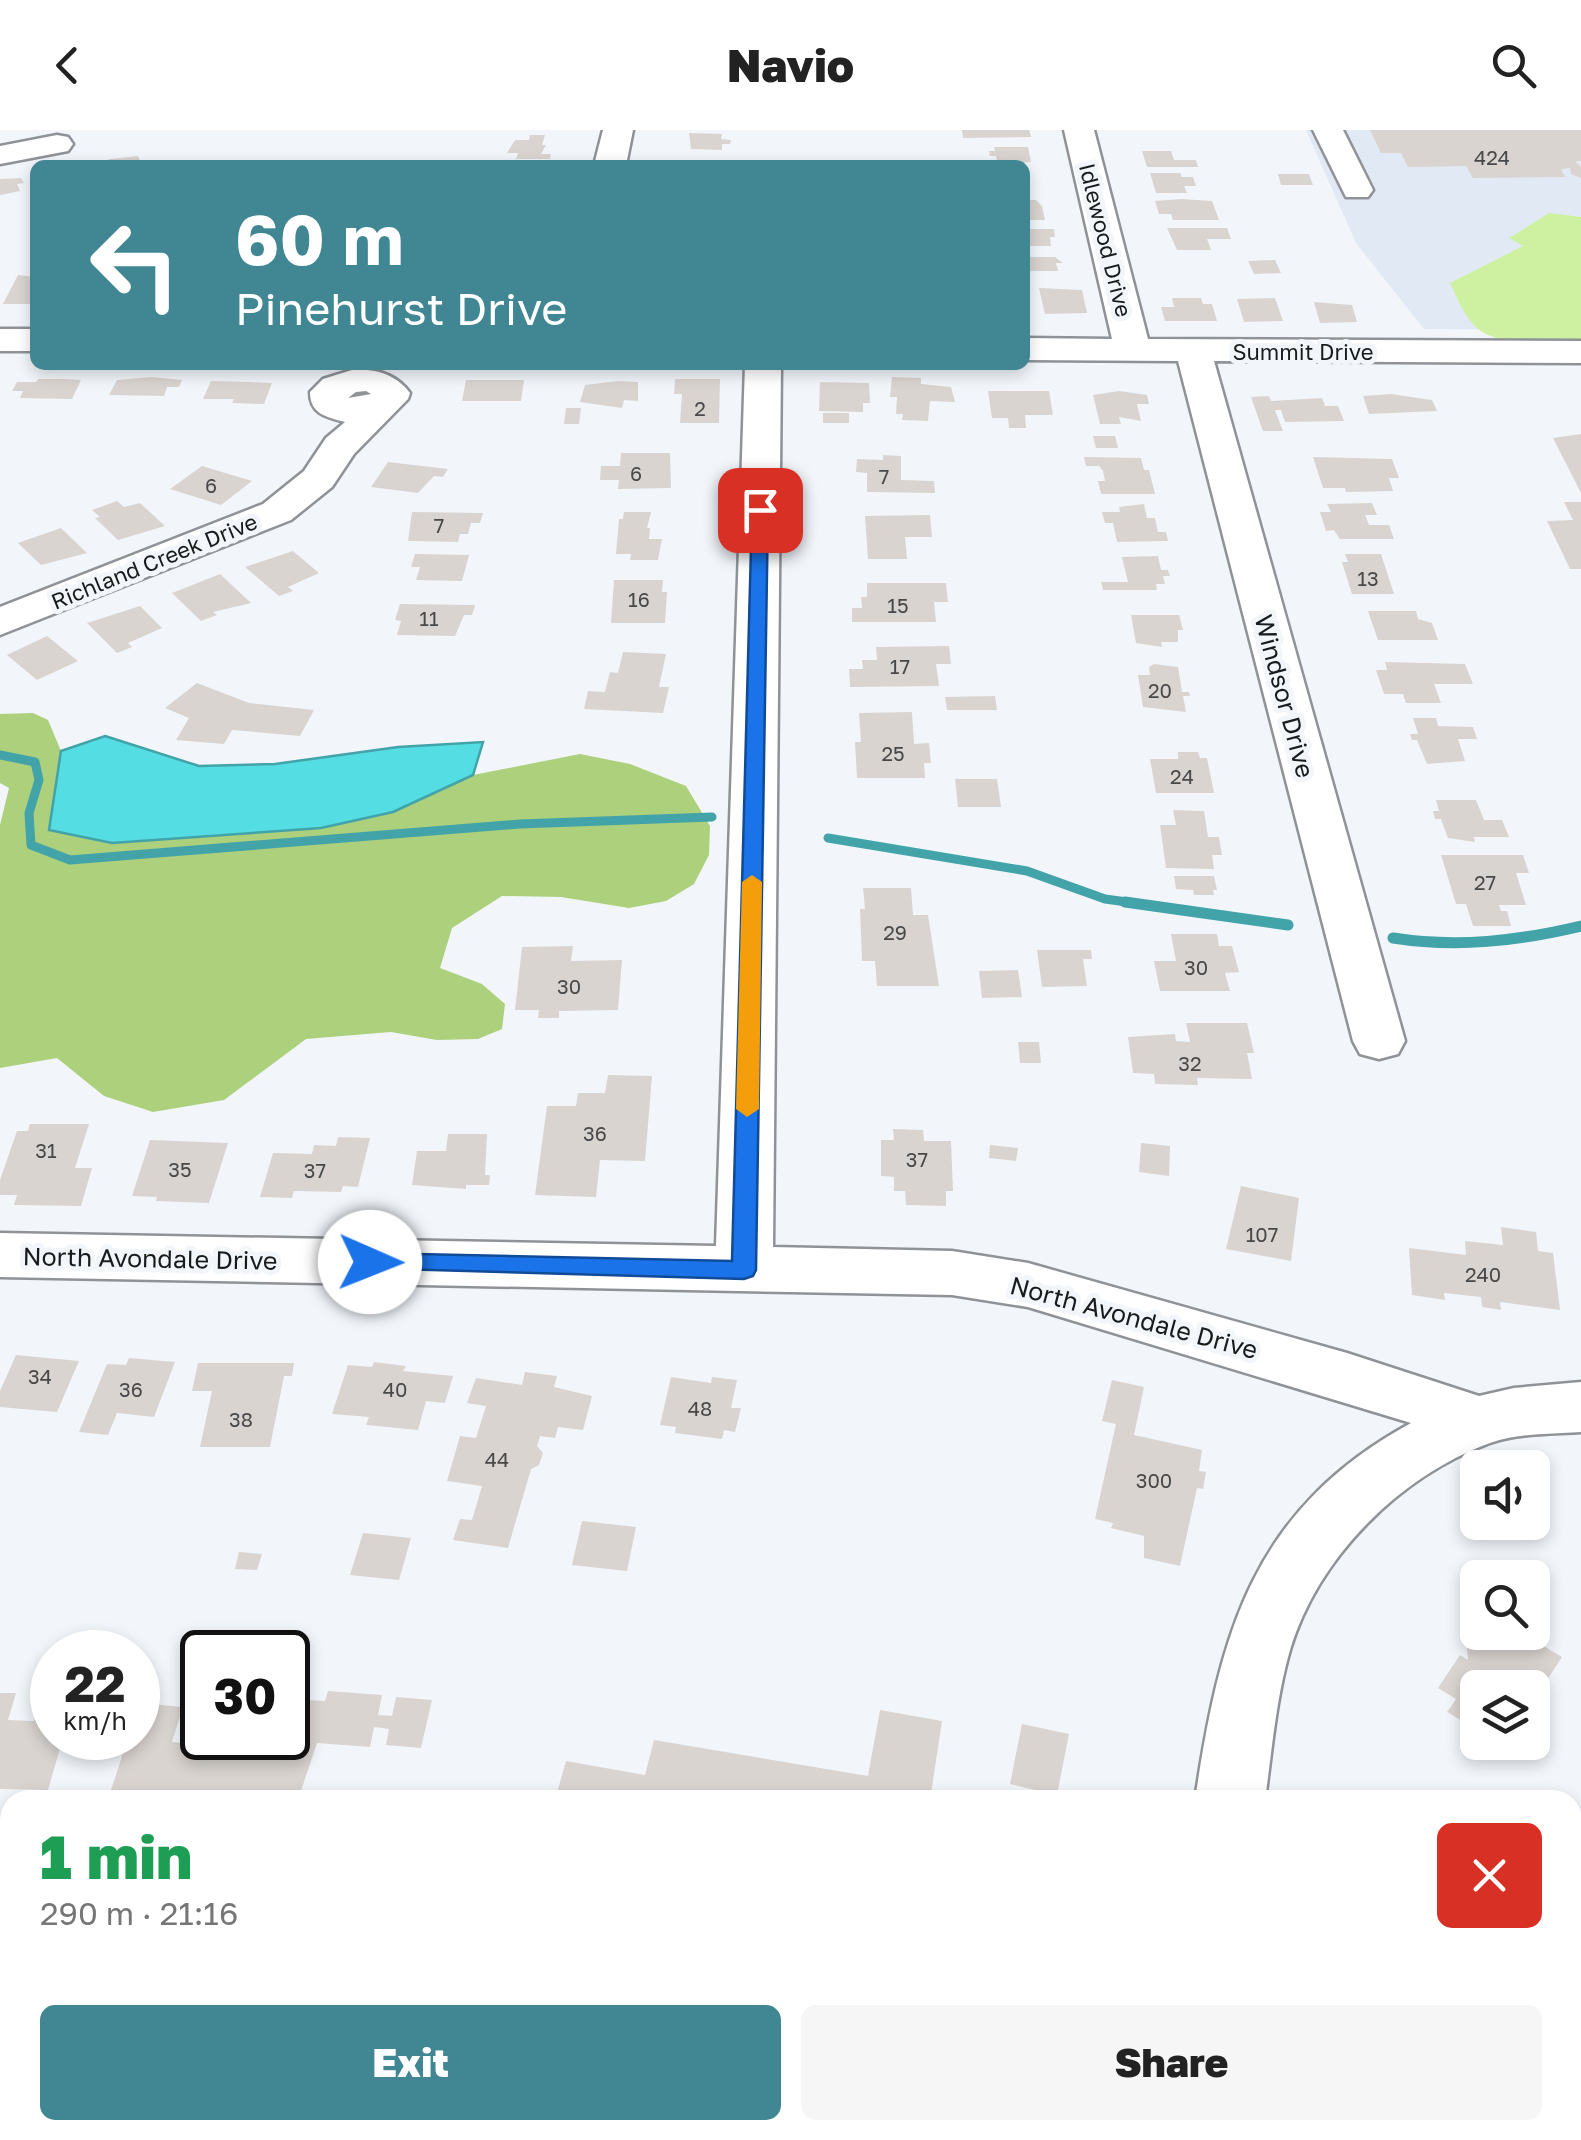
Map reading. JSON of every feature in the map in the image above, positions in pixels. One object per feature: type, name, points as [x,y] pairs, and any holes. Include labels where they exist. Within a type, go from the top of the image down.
[{"type":"street","points":[[611,160],[618,130]]},
{"type":"street","name":"Idlewood Drive","points":[[1079,130],[1132,350]]},
{"type":"street","points":[[1328,130],[1356,190]]},
{"type":"street","points":[[0,155],[57,144]]},
{"type":"street","points":[[0,340],[30,340]]},
{"type":"street","name":"Summit Drive","points":[[1030,349],[1581,352]]},
{"type":"street","name":"Windsor Drive","points":[[1192,350],[1379,1040]]},
{"type":"street","points":[[744,1270],[763,370]]},
{"type":"street","name":"Richland Creek Drive","points":[[0,622],[278,512],[318,479],[359,394]]},
{"type":"street","name":"North Avondale Drive","points":[[0,1255],[952,1274],[1028,1285],[1348,1377],[1478,1420]]},
{"type":"street","points":[[1232,1790],[1263,1630],[1316,1536],[1350,1496],[1392,1463],[1478,1420],[1581,1407]]},
{"type":"shaded area","points":[[1306,130],[1581,130],[1581,330],[1424,329],[1356,243]]},
{"type":"green space","points":[[1549,213],[1581,217],[1581,340],[1510,341],[1484,333],[1467,316],[1450,283],[1523,246],[1509,238]]},
{"type":"green space","points":[[33,713],[48,720],[61,751],[49,830],[393,812],[473,775],[580,754],[630,764],[686,786],[710,826],[709,855],[694,884],[666,901],[629,908],[561,897],[502,896],[452,928],[440,968],[482,984],[505,1004],[502,1029],[478,1039],[437,1040],[391,1032],[306,1039],[224,1100],[153,1112],[104,1096],[57,1058],[0,1068],[0,825],[9,788],[0,783],[0,714]]},
{"type":"water","points":[[105,736],[199,766],[275,764],[398,747],[483,742],[473,775],[393,812],[321,828],[112,843],[49,830],[61,751]]},
{"type":"building","points":[[962,130],[1029,130],[1031,137],[963,138]]},
{"type":"building","points":[[1370,130],[1581,130],[1581,161],[1575,161],[1581,167],[1581,178],[1571,174],[1570,168],[1561,169],[1565,177],[1473,178],[1466,166],[1408,167],[1401,153],[1381,153]]},
{"type":"building","points":[[689,133],[722,134],[721,139],[731,140],[730,144],[722,144],[722,150],[691,149]]},
{"type":"building","points":[[530,135],[545,135],[542,145],[546,145],[541,154],[551,154],[550,159],[516,159],[518,153],[507,153],[515,140],[529,140]]},
{"type":"building","points":[[994,147],[1028,147],[1031,162],[997,160],[989,151],[995,151]]},
{"type":"building","points":[[1142,151],[1171,151],[1174,160],[1196,160],[1198,167],[1147,167]]},
{"type":"building","points":[[138,156],[140,160],[108,160]]},
{"type":"building","points":[[1150,173],[1180,173],[1182,177],[1193,177],[1196,186],[1184,186],[1187,193],[1156,193]]},
{"type":"building","points":[[1278,174],[1309,174],[1313,185],[1281,185]]},
{"type":"building","points":[[21,178],[24,183],[17,184],[20,191],[0,195],[0,179]]},
{"type":"building","points":[[1030,200],[1042,206],[1045,220],[1030,220]]},
{"type":"building","points":[[1155,201],[1212,201],[1219,220],[1173,220],[1171,214],[1159,214]]},
{"type":"building","points":[[1167,228],[1227,228],[1231,239],[1207,239],[1211,250],[1177,250]]},
{"type":"building","points":[[1030,229],[1054,229],[1051,246],[1030,246]]},
{"type":"building","points":[[1030,257],[1055,257],[1063,263],[1056,263],[1058,271],[1030,271]]},
{"type":"building","points":[[1275,260],[1281,273],[1254,274],[1248,261]]},
{"type":"building","points":[[18,275],[30,276],[30,304],[3,304]]},
{"type":"building","points":[[1039,288],[1082,290],[1087,313],[1045,314]]},
{"type":"building","points":[[1172,298],[1201,298],[1203,304],[1212,304],[1217,321],[1165,321],[1161,307],[1174,307]]},
{"type":"building","points":[[1275,298],[1283,321],[1244,322],[1237,299]]},
{"type":"building","points":[[1314,302],[1352,305],[1357,322],[1320,323]]},
{"type":"building","points":[[892,377],[921,378],[921,384],[951,387],[955,402],[930,401],[928,421],[902,420],[903,414],[896,414],[897,397],[890,397]]},
{"type":"building","points":[[675,379],[720,379],[719,423],[680,423],[682,394],[674,394]]},
{"type":"building","points":[[81,380],[72,399],[20,398],[23,391],[12,391],[17,382]]},
{"type":"building","points":[[117,380],[182,380],[179,387],[167,387],[164,396],[109,395]]},
{"type":"building","points":[[466,380],[524,380],[521,401],[462,401]]},
{"type":"building","points":[[211,381],[272,383],[264,404],[232,403],[234,399],[203,399]]},
{"type":"building","points":[[638,382],[638,401],[624,400],[622,408],[580,402],[585,385]]},
{"type":"building","points":[[820,382],[869,383],[870,403],[863,403],[863,412],[819,411]]},
{"type":"building","points":[[988,391],[1049,391],[1053,415],[1025,415],[1026,428],[1009,428],[1008,418],[992,418]]},
{"type":"building","points":[[1119,391],[1147,395],[1149,404],[1137,404],[1141,421],[1119,417],[1121,424],[1100,424],[1093,395]]},
{"type":"building","points":[[1391,394],[1432,400],[1437,411],[1369,414],[1363,396]]},
{"type":"building","points":[[1269,396],[1271,401],[1322,398],[1325,406],[1338,406],[1344,421],[1285,422],[1281,410],[1275,410],[1283,431],[1263,431],[1251,397]]},
{"type":"building","points":[[566,408],[581,408],[579,424],[564,424]]},
{"type":"building","points":[[823,413],[849,413],[849,423],[823,423]]},
{"type":"building","points":[[1581,434],[1581,493],[1553,438]]},
{"type":"building","points":[[1093,436],[1115,436],[1118,448],[1096,448]]},
{"type":"building","points":[[621,453],[670,453],[671,488],[618,489],[619,480],[600,480],[601,466],[620,466]]},
{"type":"building","points":[[883,455],[901,456],[901,480],[934,481],[935,493],[867,492],[867,473],[856,472],[857,459],[883,460]]},
{"type":"building","points":[[1084,457],[1141,458],[1144,470],[1149,470],[1155,494],[1101,494],[1098,481],[1105,481],[1103,471],[1099,466],[1086,466]]},
{"type":"building","points":[[1313,457],[1392,459],[1399,478],[1389,478],[1393,491],[1346,492],[1345,488],[1323,488]]},
{"type":"building","points":[[388,462],[448,469],[443,477],[434,476],[418,493],[371,487]]},
{"type":"building","points":[[202,466],[252,481],[221,505],[170,489]]},
{"type":"building","points":[[117,501],[124,507],[140,503],[165,526],[118,540],[92,510]]},
{"type":"building","points":[[1564,502],[1581,502],[1581,569],[1570,569],[1547,521],[1573,520]]},
{"type":"building","points":[[1372,503],[1377,515],[1365,515],[1369,525],[1389,525],[1394,539],[1340,539],[1334,530],[1326,531],[1320,512],[1331,512],[1327,504]]},
{"type":"building","points":[[1144,504],[1147,518],[1155,518],[1158,532],[1166,532],[1168,541],[1117,542],[1113,523],[1105,523],[1102,512],[1120,512],[1119,507]]},
{"type":"building","points":[[412,512],[483,513],[480,523],[471,523],[468,534],[460,534],[458,542],[408,541]]},
{"type":"building","points":[[624,512],[651,512],[649,539],[662,539],[658,560],[630,560],[631,554],[616,554],[619,519],[623,519]]},
{"type":"building","points":[[930,515],[932,537],[905,537],[907,559],[868,559],[865,516]]},
{"type":"building","points":[[61,528],[87,553],[41,565],[18,543]]},
{"type":"building","points":[[293,551],[319,573],[288,587],[293,591],[279,596],[245,567]]},
{"type":"building","points":[[415,554],[469,555],[462,581],[416,580],[420,567],[411,567]]},
{"type":"building","points":[[1345,554],[1381,554],[1394,594],[1352,594],[1342,562],[1348,562]]},
{"type":"building","points":[[1158,556],[1161,570],[1168,570],[1170,576],[1163,576],[1165,584],[1156,584],[1157,590],[1103,590],[1101,582],[1128,582],[1122,557]]},
{"type":"building","points":[[220,574],[251,603],[213,612],[217,615],[201,621],[172,593]]},
{"type":"building","points":[[614,580],[663,580],[662,592],[667,592],[665,623],[611,623]]},
{"type":"building","points":[[867,583],[946,583],[948,602],[934,602],[936,622],[852,622],[852,608],[862,608],[861,597],[867,597]]},
{"type":"building","points":[[400,604],[475,605],[472,615],[464,615],[455,636],[397,635],[401,621],[395,620]]},
{"type":"building","points":[[140,606],[162,628],[128,643],[132,647],[117,653],[87,623]]},
{"type":"building","points":[[1368,611],[1416,611],[1418,619],[1432,623],[1438,640],[1378,640]]},
{"type":"building","points":[[1131,615],[1179,615],[1183,630],[1178,630],[1178,642],[1161,642],[1162,647],[1136,643]]},
{"type":"building","points":[[47,636],[78,661],[37,680],[7,655]]},
{"type":"building","points":[[949,646],[951,664],[936,664],[939,686],[850,687],[849,669],[863,669],[862,660],[877,660],[876,647]]},
{"type":"building","points":[[623,652],[666,654],[659,687],[669,687],[663,713],[584,709],[588,691],[605,692],[610,672],[618,673]]},
{"type":"building","points":[[1385,662],[1465,664],[1473,684],[1434,684],[1441,703],[1406,703],[1403,694],[1384,694],[1376,670],[1387,670]]},
{"type":"building","points":[[1149,667],[1178,667],[1182,692],[1189,692],[1190,696],[1183,696],[1186,712],[1143,707],[1138,675],[1150,675]]},
{"type":"building","points":[[197,683],[249,703],[314,710],[300,736],[232,730],[224,744],[176,740],[189,718],[165,708]]},
{"type":"building","points":[[995,696],[997,710],[947,710],[945,697]]},
{"type":"building","points":[[912,712],[914,744],[929,743],[931,763],[924,763],[925,778],[857,778],[855,742],[861,742],[859,713]]},
{"type":"building","points":[[1413,718],[1436,718],[1438,726],[1473,727],[1477,739],[1458,739],[1465,761],[1427,764],[1417,740],[1412,740],[1410,734],[1418,734]]},
{"type":"building","points":[[1178,752],[1198,752],[1200,758],[1207,758],[1214,793],[1156,793],[1150,759],[1178,759]]},
{"type":"building","points":[[955,779],[997,779],[1001,807],[958,807]]},
{"type":"building","points":[[1436,800],[1476,800],[1484,820],[1502,820],[1509,837],[1474,837],[1475,842],[1448,838],[1441,819],[1435,819],[1433,811],[1439,811]]},
{"type":"building","points":[[1173,810],[1204,811],[1208,837],[1219,837],[1222,855],[1212,855],[1214,869],[1166,868],[1160,825],[1176,825]]},
{"type":"building","points":[[1441,855],[1523,855],[1529,873],[1516,873],[1526,905],[1499,905],[1501,911],[1507,911],[1511,926],[1473,926],[1466,904],[1456,904]]},
{"type":"building","points":[[1174,876],[1214,876],[1217,890],[1213,890],[1214,895],[1194,895],[1193,890],[1176,889]]},
{"type":"building","points":[[863,888],[911,888],[913,915],[928,915],[939,986],[877,986],[875,961],[862,961]]},
{"type":"building","points":[[1171,934],[1217,934],[1219,946],[1232,946],[1239,972],[1225,973],[1230,991],[1160,991],[1154,961],[1176,961]]},
{"type":"building","points":[[573,946],[571,961],[622,960],[618,1010],[559,1011],[559,1018],[538,1018],[539,1010],[515,1010],[522,947]]},
{"type":"building","points":[[1037,950],[1091,950],[1092,959],[1083,959],[1087,986],[1042,987]]},
{"type":"building","points":[[1018,970],[1022,997],[982,998],[979,971]]},
{"type":"building","points":[[1186,1023],[1247,1023],[1254,1053],[1247,1053],[1252,1079],[1197,1078],[1198,1085],[1155,1084],[1154,1074],[1133,1073],[1128,1037],[1175,1034],[1176,1041],[1190,1042]]},
{"type":"building","points":[[1018,1042],[1039,1042],[1041,1063],[1020,1063]]},
{"type":"building","points":[[608,1075],[652,1076],[645,1161],[600,1160],[596,1197],[535,1195],[547,1106],[576,1106],[578,1093],[605,1093]]},
{"type":"building","points":[[30,1124],[89,1124],[75,1168],[92,1168],[81,1206],[14,1205],[17,1195],[0,1195],[0,1180],[17,1131],[28,1131]]},
{"type":"building","points":[[893,1129],[923,1130],[924,1141],[951,1141],[953,1191],[946,1191],[946,1206],[906,1205],[905,1191],[894,1191],[894,1177],[881,1176],[881,1140],[894,1140]]},
{"type":"building","points":[[448,1134],[487,1134],[485,1175],[490,1175],[489,1185],[466,1185],[466,1189],[412,1185],[417,1151],[446,1151]]},
{"type":"building","points":[[338,1137],[370,1138],[358,1187],[343,1186],[341,1192],[294,1191],[292,1198],[260,1197],[273,1153],[312,1154],[314,1145],[336,1146]]},
{"type":"building","points":[[150,1140],[228,1143],[209,1203],[132,1196]]},
{"type":"building","points":[[1141,1143],[1170,1146],[1169,1176],[1139,1172]]},
{"type":"building","points":[[990,1145],[1018,1148],[1016,1161],[989,1158]]},
{"type":"building","points":[[1241,1186],[1299,1198],[1291,1261],[1226,1249]]},
{"type":"building","points":[[1501,1227],[1536,1232],[1538,1251],[1553,1253],[1560,1310],[1500,1302],[1501,1310],[1482,1307],[1481,1297],[1444,1293],[1445,1300],[1412,1295],[1409,1248],[1466,1255],[1465,1241],[1503,1245]]},
{"type":"building","points":[[16,1355],[79,1361],[57,1412],[0,1407],[0,1391]]},
{"type":"building","points":[[129,1358],[175,1362],[154,1417],[117,1413],[108,1435],[79,1432],[107,1364],[126,1365]]},
{"type":"building","points":[[374,1362],[406,1366],[403,1371],[453,1376],[445,1403],[426,1401],[418,1430],[366,1425],[369,1417],[332,1414],[348,1365],[372,1367]]},
{"type":"building","points":[[198,1363],[294,1363],[292,1376],[284,1376],[270,1447],[200,1447],[212,1391],[192,1391]]},
{"type":"building","points":[[525,1372],[557,1376],[554,1387],[592,1396],[583,1430],[558,1427],[555,1438],[540,1436],[537,1446],[543,1453],[539,1465],[531,1469],[508,1548],[453,1540],[460,1519],[472,1520],[482,1486],[447,1481],[460,1436],[476,1438],[486,1406],[467,1403],[476,1378],[522,1385]]},
{"type":"building","points":[[671,1377],[711,1383],[712,1377],[737,1380],[731,1408],[741,1408],[735,1432],[724,1430],[722,1439],[675,1433],[676,1427],[660,1425]]},
{"type":"building","points":[[1112,1380],[1144,1387],[1134,1435],[1202,1450],[1199,1471],[1206,1472],[1203,1489],[1197,1488],[1180,1566],[1144,1558],[1144,1536],[1111,1528],[1113,1523],[1095,1519],[1116,1424],[1102,1421]]},
{"type":"building","points":[[582,1521],[636,1527],[627,1571],[572,1565]]},
{"type":"building","points":[[363,1533],[411,1538],[399,1580],[350,1575]]},
{"type":"building","points":[[239,1552],[262,1554],[257,1570],[235,1569]]},
{"type":"building","points":[[1467,1650],[1550,1650],[1562,1657],[1550,1675],[1550,1670],[1460,1670],[1460,1720],[1447,1712],[1456,1699],[1438,1688],[1460,1655],[1468,1660]]},
{"type":"building","points":[[328,1691],[382,1695],[378,1715],[392,1716],[396,1697],[432,1700],[421,1748],[386,1745],[389,1729],[374,1727],[370,1747],[317,1743],[301,1790],[111,1790],[121,1760],[160,1760],[160,1705],[180,1707],[172,1742],[180,1743],[180,1760],[310,1760],[310,1700],[325,1701]]},
{"type":"building","points":[[0,1693],[16,1693],[8,1720],[30,1721],[30,1760],[57,1760],[48,1790],[0,1789]]},
{"type":"building","points":[[880,1710],[942,1721],[932,1790],[558,1790],[566,1761],[645,1775],[654,1740],[868,1776]]},
{"type":"building","points":[[1022,1724],[1069,1734],[1058,1790],[1010,1784]]},
{"type":"waterway","points":[[0,755],[35,762],[39,780],[29,813],[31,845],[70,860],[520,824],[712,817]]},
{"type":"waterway","points":[[828,838],[1027,871],[1105,899],[1142,904]]},
{"type":"waterway","points":[[1125,902],[1288,925]]},
{"type":"waterway","points":[[1393,938],[1487,941],[1581,926]]},
{"type":"slow traffic","points":[[747,1109],[752,882]]},
{"type":"route","points":[[370,1262],[744,1270],[760,510]]}]
